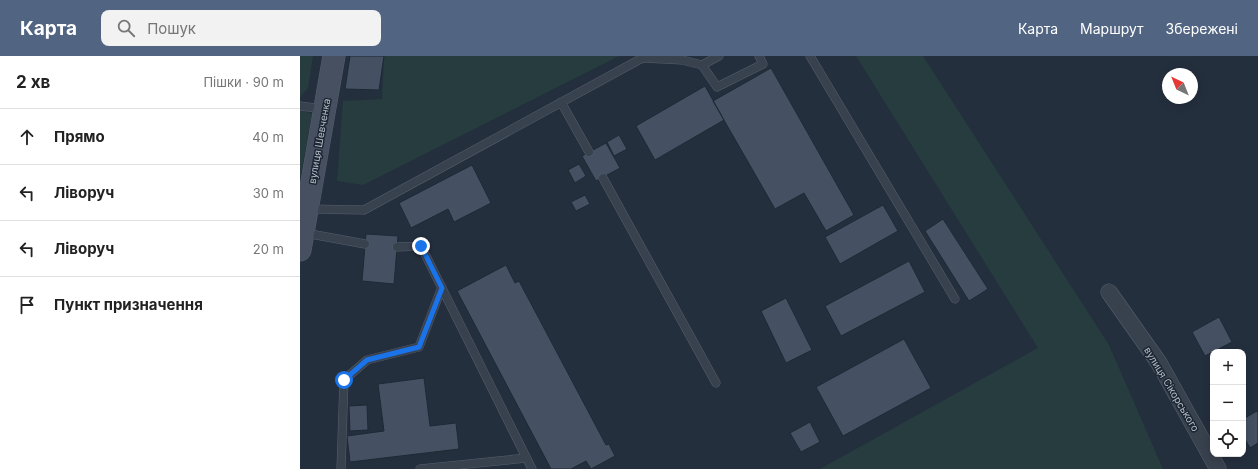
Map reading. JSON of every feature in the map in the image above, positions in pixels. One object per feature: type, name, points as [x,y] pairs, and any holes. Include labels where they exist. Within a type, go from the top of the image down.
[{"type":"street","name":"вулиця Шевченка","points":[[302,241],[334,56]]},
{"type":"street","name":"вулиця Сікорського","points":[[1109,292],[1159,363],[1218,469]]},
{"type":"lane","points":[[702,65],[719,56]]},
{"type":"lane","points":[[308,209],[364,210],[644,57],[682,60],[702,65],[717,87],[763,64],[759,56]]},
{"type":"lane","points":[[810,56],[955,299]]},
{"type":"lane","points":[[561,102],[589,152]]},
{"type":"lane","points":[[300,106],[325,110]]},
{"type":"lane","points":[[603,178],[716,382]]},
{"type":"lane","points":[[302,241],[365,244]]},
{"type":"lane","points":[[397,247],[421,246],[532,469]]},
{"type":"lane","points":[[341,469],[344,380],[367,360],[419,347],[442,288]]},
{"type":"lane","points":[[420,469],[526,458]]},
{"type":"green space","points":[[300,56],[313,56],[308,88],[300,97]]},
{"type":"green space","points":[[384,56],[619,56],[363,185],[337,181],[343,101],[382,99]]},
{"type":"green space","points":[[856,56],[923,56],[1109,345],[1163,469],[820,469],[1038,348]]},
{"type":"green space","points":[[300,110],[312,114],[300,178]]},
{"type":"building","points":[[350,56],[384,56],[379,90],[345,89]]},
{"type":"building","points":[[771,68],[854,215],[826,231],[804,193],[775,209],[713,101]]},
{"type":"building","points":[[705,86],[724,120],[655,160],[636,126]]},
{"type":"building","points":[[619,135],[627,149],[614,156],[607,142]]},
{"type":"building","points":[[606,143],[620,168],[596,181],[582,156]]},
{"type":"building","points":[[579,164],[586,176],[575,183],[568,170]]},
{"type":"building","points":[[472,165],[491,203],[454,222],[448,209],[411,228],[399,203]]},
{"type":"building","points":[[585,195],[590,204],[576,211],[571,202]]},
{"type":"building","points":[[883,205],[898,231],[840,264],[825,237]]},
{"type":"building","points":[[943,219],[988,289],[969,301],[925,231]]},
{"type":"building","points":[[366,234],[398,236],[394,284],[362,281]]},
{"type":"building","points":[[909,261],[925,292],[841,336],[825,306]]},
{"type":"building","points":[[506,265],[515,283],[519,281],[606,445],[609,444],[615,456],[591,469],[586,461],[571,469],[551,469],[457,291]]},
{"type":"building","points":[[786,298],[812,350],[786,363],[761,311]]},
{"type":"building","points":[[1219,317],[1232,342],[1218,349],[1210,349],[1210,353],[1205,356],[1192,332]]},
{"type":"building","points":[[904,339],[931,388],[843,436],[816,387]]},
{"type":"building","points":[[424,378],[430,426],[456,423],[459,449],[350,462],[347,436],[384,431],[378,384]]},
{"type":"building","points":[[367,405],[368,430],[350,431],[349,406]]},
{"type":"building","points":[[1257,411],[1258,413],[1258,443],[1250,448],[1246,441],[1246,417]]},
{"type":"building","points":[[810,422],[820,442],[801,452],[790,433]]},
{"type":"route","points":[[344,380],[367,360],[419,347],[442,288],[421,246]]}]
